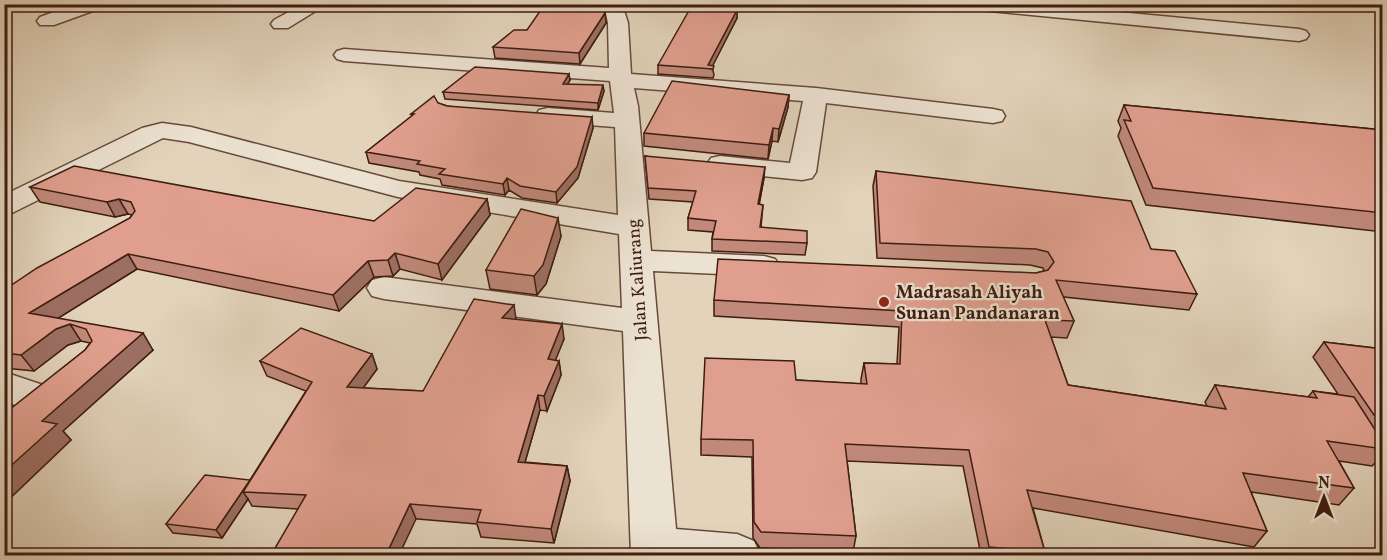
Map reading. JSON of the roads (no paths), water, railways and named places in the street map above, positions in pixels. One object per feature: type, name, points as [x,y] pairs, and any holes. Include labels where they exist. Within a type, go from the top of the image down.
[{"type":"street","points":[[47,21],[95,4]]},
{"type":"street","points":[[281,24],[318,4]]},
{"type":"street","name":"Jalan Kaliurang","points":[[614,4],[618,23],[621,77],[627,122],[641,156],[634,227],[655,552]]},
{"type":"street","points":[[970,4],[1168,14],[1299,35]]},
{"type":"street","points":[[344,55],[816,95],[993,116]]},
{"type":"street","points":[[698,162],[802,172],[816,95]]},
{"type":"street","points":[[521,113],[627,122]]},
{"type":"street","points":[[4,206],[162,130],[191,135],[398,189],[634,227]]},
{"type":"street","points":[[636,260],[791,267]]},
{"type":"street","points":[[384,288],[640,322]]},
{"type":"street","points":[[655,552],[737,555]]},
{"type":"place","name":"Madrasah Aliyah Sunan Pandanaran","points":[[884,302]]}]
